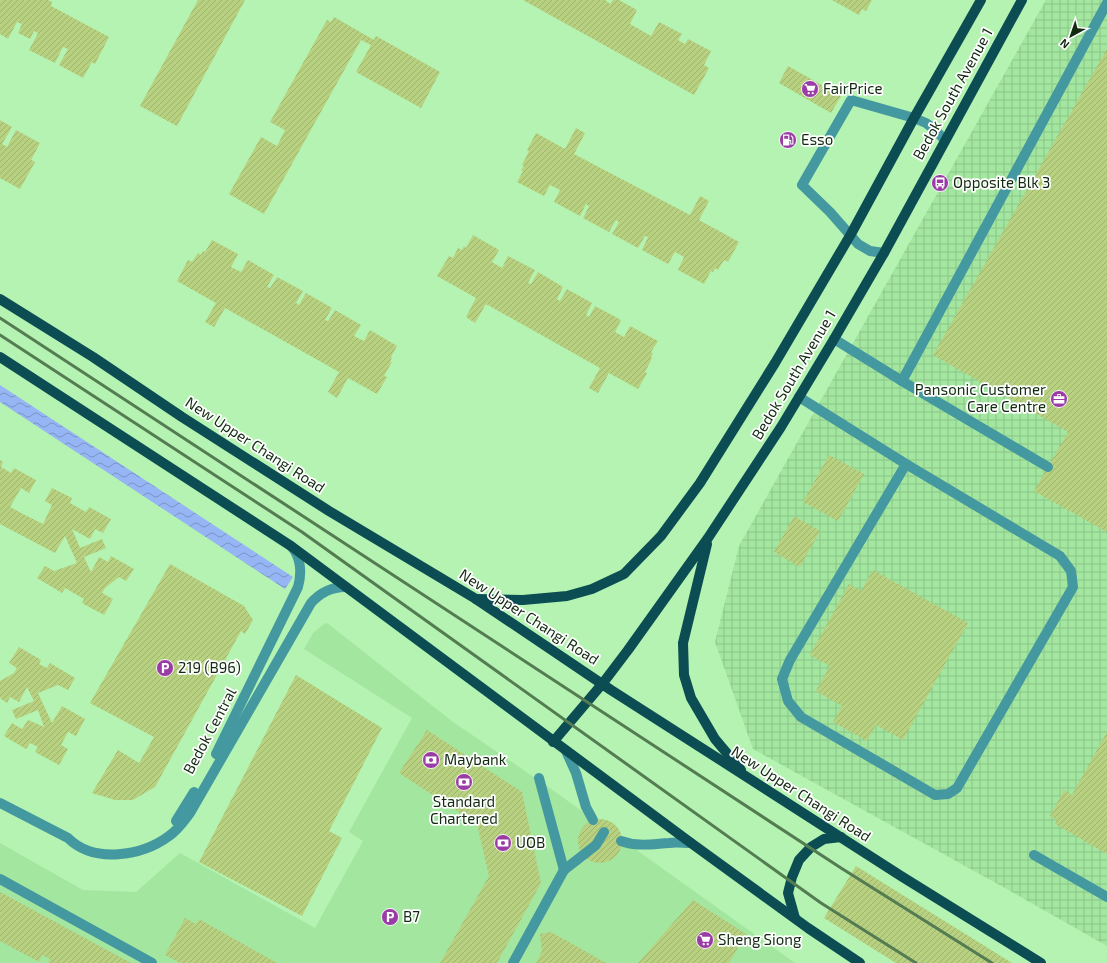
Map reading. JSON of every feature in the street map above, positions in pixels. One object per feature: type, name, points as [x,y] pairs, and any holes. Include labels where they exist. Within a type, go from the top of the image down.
[{"type":"main road","name":"Bedok South Avenue 1","points":[[476,598],[523,600],[567,596],[592,589],[624,574],[661,536],[700,483],[772,368],[851,234],[914,118],[981,0]]},
{"type":"main road","name":"Bedok South Avenue 1","points":[[554,742],[603,684],[708,538],[799,397],[884,254],[1022,0]]},
{"type":"main road","name":"New Upper Changi Road","points":[[0,299],[329,511],[476,598],[603,684],[750,779],[901,876],[1041,963]]},
{"type":"main road","points":[[0,357],[291,546],[691,844],[860,963]]},
{"type":"main road","points":[[708,538],[683,643],[684,675],[691,698],[715,740],[750,779]]},
{"type":"main road","points":[[795,918],[788,893],[792,877],[799,860],[811,847],[824,840],[841,837]]},
{"type":"street","points":[[902,381],[1107,3]]},
{"type":"street","points":[[884,254],[870,251],[858,244],[851,234],[802,185],[851,100],[914,118],[926,123],[945,140]]},
{"type":"street","points":[[834,340],[1048,466]]},
{"type":"street","points":[[799,397],[906,464],[1060,556],[1071,571],[1073,587],[957,788],[948,794],[935,795],[801,717],[788,701],[782,679],[790,660],[906,464]]},
{"type":"street","name":"Bedok Central","points":[[68,838],[77,838],[90,844],[103,847],[131,847],[156,838],[177,820],[220,747],[298,587],[300,565],[291,546]]},
{"type":"street","name":"Bedok Central","points":[[0,803],[68,838],[74,844],[95,852],[116,854],[131,852],[145,849],[159,843],[173,833],[190,813],[309,606],[322,593],[336,588],[345,587]]},
{"type":"street","points":[[566,751],[576,773],[586,807],[593,820]]},
{"type":"street","points":[[539,778],[564,870]]},
{"type":"street","points":[[513,963],[564,870],[596,845],[604,832]]},
{"type":"street","points":[[621,841],[641,845],[669,843],[691,844]]},
{"type":"street","points":[[1034,855],[1107,897]]},
{"type":"street","points":[[0,879],[152,963]]},
{"type":"shaded area","points":[[1046,0],[1107,0],[1107,946],[753,749],[715,642],[739,546]]},
{"type":"shaded area","points":[[327,623],[453,722],[547,786],[795,963],[0,963],[0,843],[83,890],[136,892],[180,853],[315,928],[363,841],[349,832],[412,718],[304,649],[313,633]]},
{"type":"water","points":[[0,385],[293,577],[285,589],[0,402]]},
{"type":"building","points":[[0,0],[48,0],[52,2],[51,6],[109,37],[95,64],[92,62],[83,78],[59,65],[68,49],[63,47],[55,63],[29,50],[38,33],[34,31],[30,39],[18,33],[22,24],[17,22],[8,39],[0,34]]},
{"type":"building","points":[[198,0],[245,0],[177,126],[140,106]]},
{"type":"building","points":[[523,0],[605,0],[610,4],[613,0],[619,0],[637,10],[630,24],[651,36],[659,22],[682,34],[678,40],[685,44],[688,39],[711,51],[704,65],[709,68],[694,95]]},
{"type":"building","points":[[832,0],[872,0],[866,11],[862,9],[859,15]]},
{"type":"building","points":[[334,17],[374,40],[376,36],[440,72],[421,108],[356,72],[371,45],[361,40],[264,214],[229,194],[261,137],[277,146],[285,130],[270,122],[327,20],[331,22]]},
{"type":"building","points":[[1107,49],[1107,532],[1034,491],[1068,432],[933,355]]},
{"type":"building","name":"FairPrice","points":[[788,66],[841,96],[831,113],[779,83]]},
{"type":"building","points":[[0,120],[12,127],[2,144],[7,147],[16,130],[40,143],[31,160],[35,162],[20,189],[0,178]]},
{"type":"building","points":[[576,128],[585,133],[574,154],[690,215],[700,196],[709,201],[699,220],[739,242],[728,262],[724,260],[718,270],[715,268],[713,272],[711,271],[704,284],[678,270],[684,257],[675,252],[668,264],[642,250],[648,237],[645,236],[638,248],[612,234],[619,222],[616,220],[609,232],[583,218],[589,206],[586,204],[580,216],[554,202],[560,190],[550,185],[544,196],[517,182],[523,171],[521,170],[524,166],[522,165],[529,151],[527,150],[536,133],[565,149]]},
{"type":"building","points":[[473,235],[499,250],[492,262],[502,268],[508,256],[535,270],[528,283],[531,284],[538,272],[563,287],[557,299],[560,301],[567,289],[592,303],[586,315],[589,317],[595,306],[621,320],[615,332],[624,337],[630,326],[658,341],[651,352],[653,353],[652,358],[645,372],[647,373],[638,389],[609,373],[598,393],[589,388],[600,368],[486,304],[475,323],[466,317],[476,298],[437,276],[449,256],[453,258],[458,248],[462,250],[464,246],[466,248]]},
{"type":"building","points":[[212,240],[238,254],[231,267],[241,272],[248,260],[274,275],[267,287],[270,288],[277,277],[303,291],[296,303],[299,305],[306,293],[332,308],[325,320],[328,321],[335,310],[361,325],[354,336],[364,341],[370,330],[397,346],[391,357],[390,362],[392,362],[384,376],[387,377],[377,394],[348,378],[337,398],[328,392],[339,372],[225,308],[214,327],[205,322],[216,303],[177,281],[188,260],[192,262],[198,253],[201,255],[203,251],[205,252]]},
{"type":"building","points":[[829,455],[864,474],[838,521],[803,502]]},
{"type":"building","points":[[0,460],[3,462],[1,467],[11,473],[14,468],[36,480],[29,493],[21,488],[10,507],[25,515],[43,524],[52,505],[45,501],[52,488],[72,498],[70,503],[86,512],[89,507],[111,519],[103,533],[95,529],[90,539],[72,529],[80,548],[102,539],[106,548],[84,557],[91,572],[99,557],[108,562],[111,556],[134,569],[126,581],[119,577],[105,588],[102,593],[113,599],[104,615],[82,603],[84,599],[65,588],[62,593],[37,578],[45,566],[54,571],[77,563],[65,536],[55,553],[0,524]]},
{"type":"building","points":[[794,516],[820,531],[800,567],[774,552]]},
{"type":"building","name":"219 (B96)","points":[[170,564],[244,606],[253,620],[245,634],[241,631],[155,787],[133,800],[115,800],[92,793],[118,750],[139,763],[154,737],[90,703]]},
{"type":"building","points":[[873,570],[968,623],[903,740],[876,725],[867,741],[833,722],[842,706],[816,691],[830,666],[810,655],[849,584],[861,591]]},
{"type":"building","points":[[19,647],[41,660],[39,664],[47,668],[50,663],[75,678],[68,690],[58,685],[38,693],[52,723],[62,706],[85,719],[76,736],[68,732],[61,745],[68,749],[59,765],[35,752],[38,747],[30,743],[26,749],[4,736],[12,723],[22,729],[28,720],[44,727],[38,710],[16,719],[12,710],[34,701],[27,687],[19,702],[10,697],[7,703],[0,698],[0,681],[14,673],[17,668],[9,663]]},
{"type":"building","points":[[296,675],[382,728],[329,831],[342,838],[302,916],[199,862]]},
{"type":"building","points":[[427,730],[522,792],[541,883],[497,963],[440,963],[489,876],[477,824],[399,773]]},
{"type":"building","points":[[1107,732],[1107,854],[1055,824],[1057,820],[1050,816],[1064,790],[1072,795]]},
{"type":"building","points":[[600,819],[612,823],[618,829],[622,841],[618,853],[612,859],[600,863],[588,859],[582,853],[578,841],[582,829],[588,823]]},
{"type":"building","points":[[856,866],[1012,963],[896,963],[824,918]]},
{"type":"building","points":[[0,892],[131,963],[48,963],[50,959],[42,955],[39,962],[0,941]]},
{"type":"building","points":[[693,900],[746,934],[729,963],[638,963]]},
{"type":"building","points":[[185,918],[196,924],[199,919],[277,963],[180,963],[165,955]]},
{"type":"building","points":[[551,932],[606,963],[536,963],[542,951],[540,934]]},
{"type":"railway","points":[[0,318],[841,868],[992,963]]},
{"type":"railway","points":[[0,335],[302,532],[821,903],[916,963]]},
{"type":"place","name":"FairPrice","points":[[810,89]]},
{"type":"place","name":"Esso","points":[[788,140]]},
{"type":"place","name":"Opposite Blk 3","points":[[940,183]]},
{"type":"place","name":"Pansonic Customer Care Centre","points":[[1059,399]]},
{"type":"place","name":"219 (B96)","points":[[165,668]]},
{"type":"place","name":"Maybank","points":[[431,760]]},
{"type":"place","name":"Standard Chartered","points":[[464,782]]},
{"type":"place","name":"UOB","points":[[503,843]]},
{"type":"place","name":"B7","points":[[390,917]]},
{"type":"place","name":"Sheng Siong","points":[[705,940]]}]
